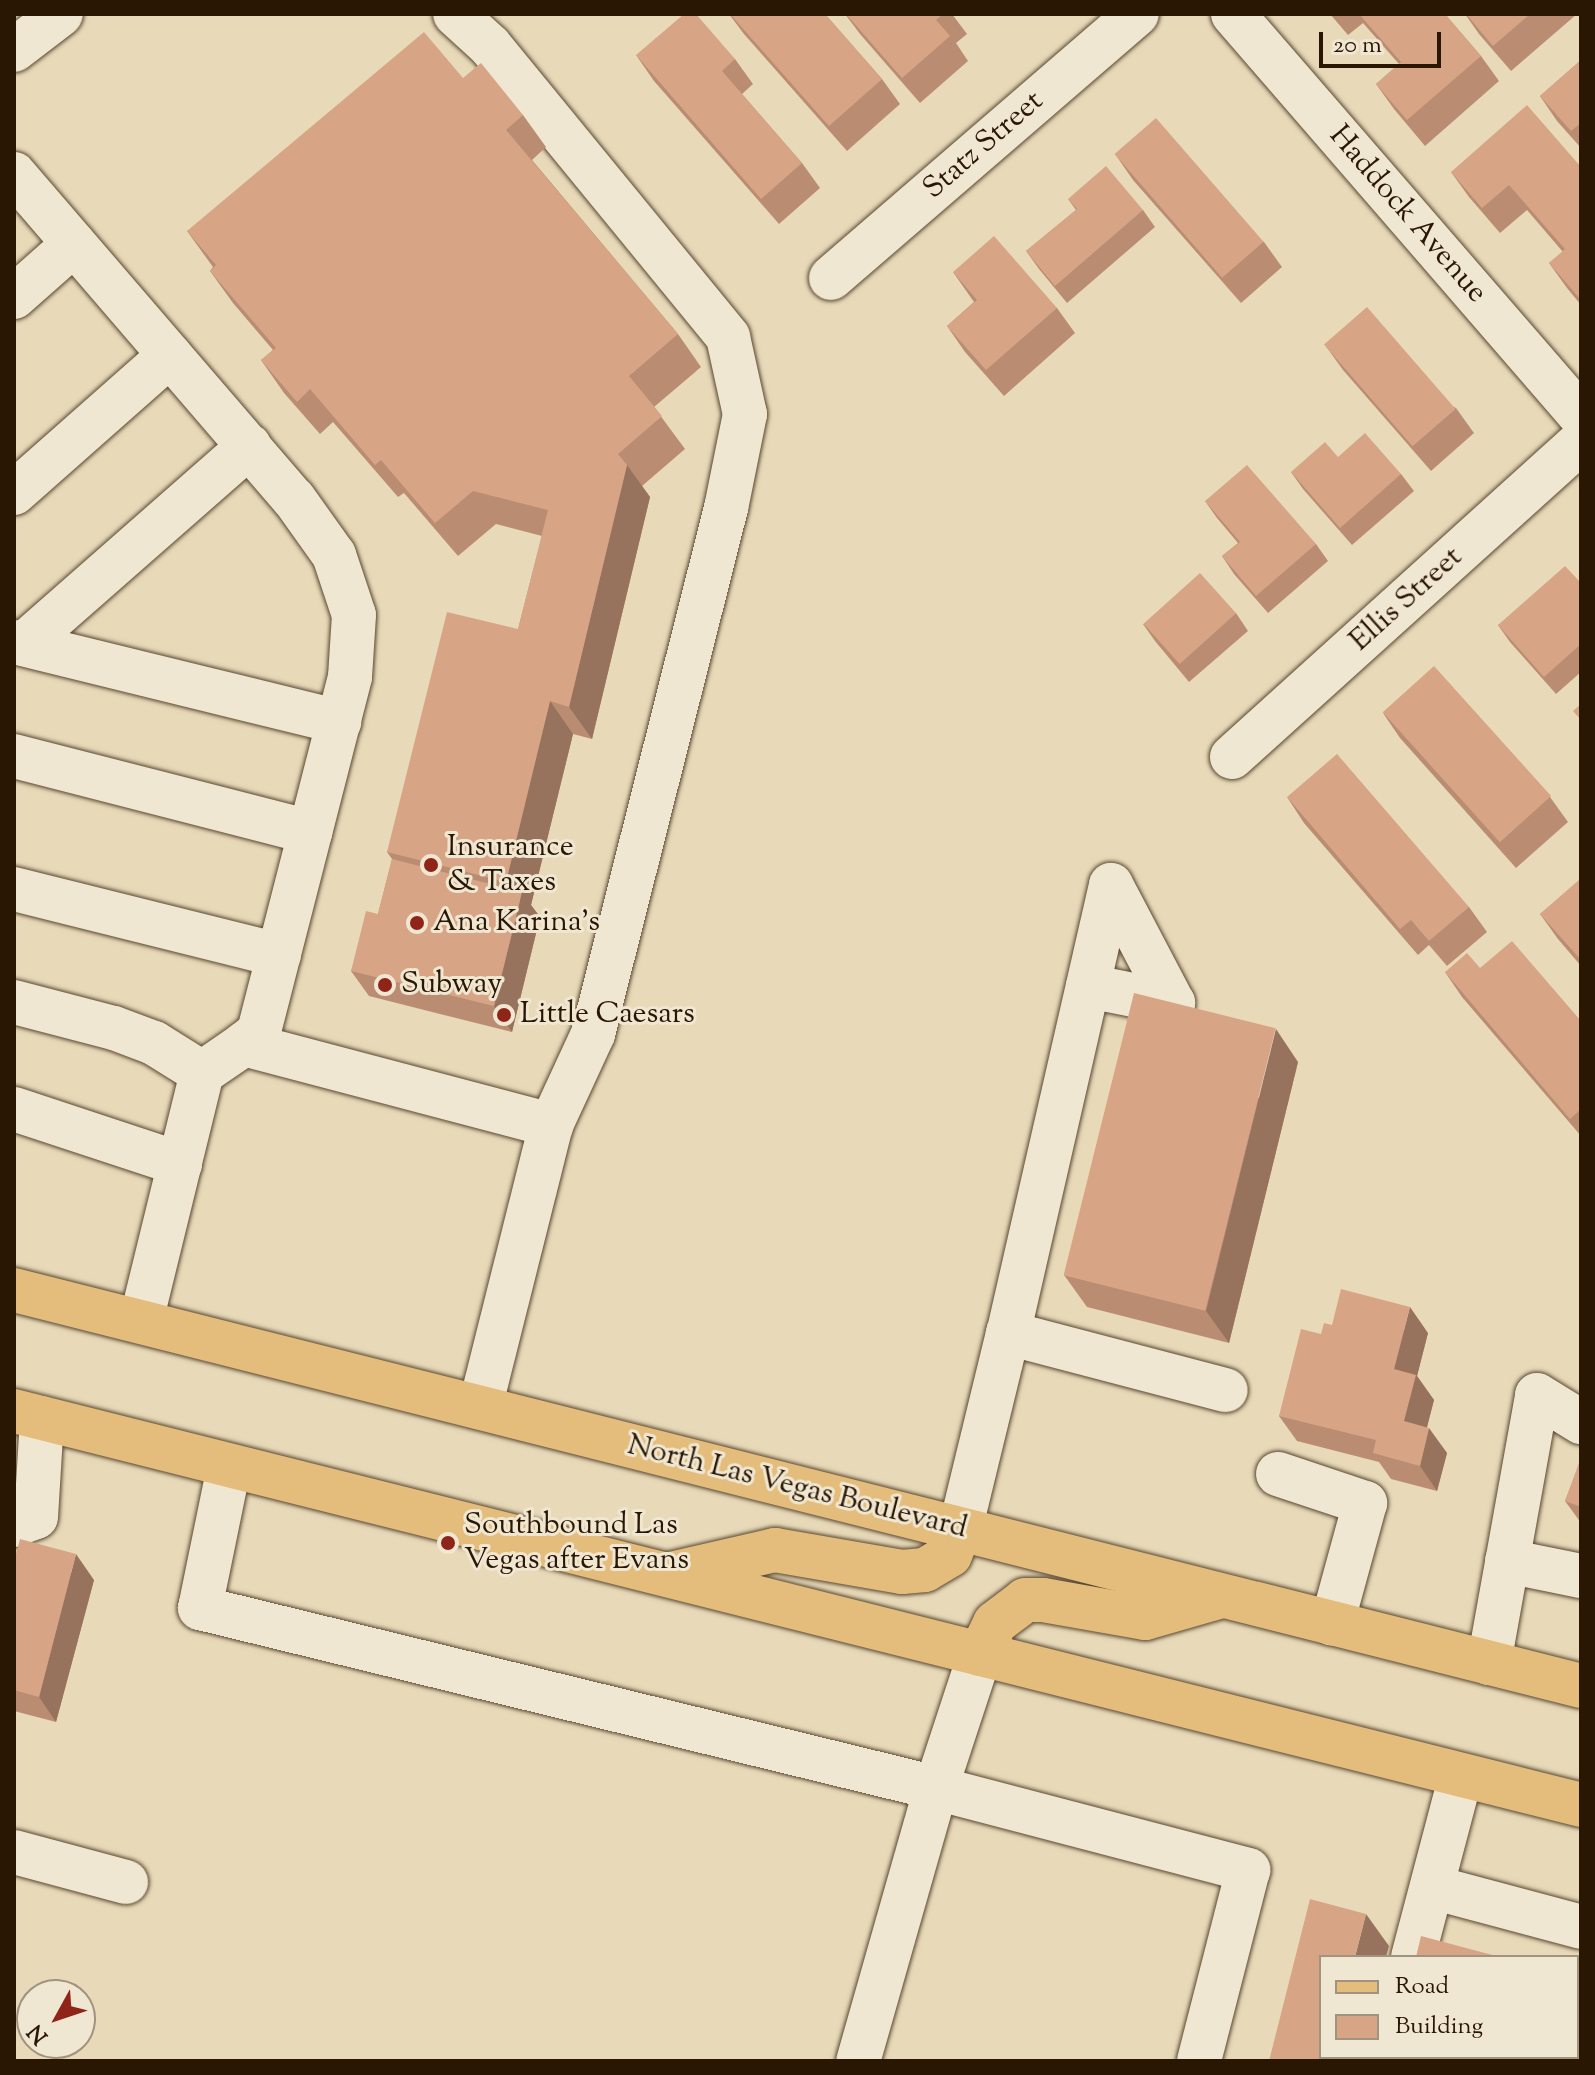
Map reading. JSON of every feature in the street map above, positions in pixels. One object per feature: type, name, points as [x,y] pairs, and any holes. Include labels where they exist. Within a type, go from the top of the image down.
[{"type":"main road","name":"North Las Vegas Boulevard","points":[[14,1290],[1581,1686]]},
{"type":"main road","points":[[28,1415],[1581,1805]]},
{"type":"main road","points":[[665,1576],[775,1550],[902,1572],[925,1570],[950,1555],[960,1530]]},
{"type":"main road","points":[[980,1654],[995,1623],[1025,1600],[1043,1600],[1145,1618],[1220,1596]]},
{"type":"street","points":[[14,50],[61,14]]},
{"type":"street","points":[[455,14],[499,57],[728,337],[745,414],[726,508],[593,1034],[551,1125],[480,1407]]},
{"type":"street","name":"Statz Street","points":[[831,278],[1137,14]]},
{"type":"street","name":"Haddock Avenue","points":[[1233,14],[1581,416]]},
{"type":"street","points":[[14,174],[294,499],[334,555],[354,615],[350,677],[259,1032],[202,1073],[141,1321]]},
{"type":"street","points":[[14,297],[74,244]]},
{"type":"street","points":[[14,493],[170,355]]},
{"type":"street","name":"Ellis Street","points":[[1232,757],[1581,442]]},
{"type":"street","points":[[19,643],[249,446]]},
{"type":"street","points":[[19,643],[339,722]]},
{"type":"street","points":[[14,756],[310,832]]},
{"type":"street","points":[[14,889],[279,955]]},
{"type":"street","points":[[960,1530],[1088,986]]},
{"type":"street","points":[[14,1002],[114,1028],[154,1043],[202,1073]]},
{"type":"street","points":[[244,1044],[551,1125]]},
{"type":"street","points":[[14,1109],[180,1164]]},
{"type":"street","points":[[1008,1333],[1226,1390]]},
{"type":"street","points":[[1489,1663],[1537,1395],[1581,1422]]},
{"type":"street","points":[[14,1525],[36,1517],[28,1415]]},
{"type":"street","points":[[229,1467],[200,1608],[936,1788],[1248,1870],[1199,2061]]},
{"type":"street","points":[[1278,1474],[1365,1503],[1332,1624]]},
{"type":"street","points":[[1507,1561],[1581,1576]]},
{"type":"street","points":[[858,2061],[936,1788],[980,1654]]},
{"type":"street","points":[[1414,1955],[1461,1775]]},
{"type":"street","points":[[14,1852],[126,1882]]},
{"type":"street","points":[[1432,1887],[1581,1927]]},
{"type":"building","points":[[684,14],[696,14],[735,59],[722,71],[802,163],[761,199],[636,55]]},
{"type":"building","points":[[730,14],[825,14],[882,79],[829,126]]},
{"type":"building","points":[[846,14],[943,14],[936,20],[950,36],[902,78]]},
{"type":"building","points":[[1359,14],[1445,14],[1481,56],[1407,120],[1376,84],[1401,62]]},
{"type":"building","points":[[1466,14],[1530,14],[1493,46]]},
{"type":"building","points":[[424,32],[463,78],[481,63],[523,115],[506,130],[678,334],[629,376],[662,416],[618,454],[627,465],[569,707],[550,701],[506,882],[387,852],[447,612],[518,629],[548,510],[473,491],[435,523],[381,460],[375,465],[310,389],[297,402],[261,360],[276,348],[210,271],[216,265],[187,231]]},
{"type":"building","points":[[1581,60],[1581,123],[1571,131],[1540,96]]},
{"type":"building","points":[[1527,105],[1581,167],[1581,300],[1549,263],[1565,249],[1509,185],[1482,208],[1451,172]]},
{"type":"building","points":[[1156,118],[1264,242],[1222,278],[1114,154]]},
{"type":"building","points":[[1106,166],[1143,210],[1055,286],[1026,251],[1077,209],[1068,199]]},
{"type":"building","points":[[994,236],[1057,308],[986,370],[947,326],[977,300],[953,272]]},
{"type":"building","points":[[1367,307],[1456,409],[1413,446],[1324,344]]},
{"type":"building","points":[[1365,433],[1401,474],[1340,528],[1291,472],[1325,442],[1338,457]]},
{"type":"building","points":[[1247,465],[1316,544],[1256,596],[1222,556],[1240,542],[1205,501]]},
{"type":"building","points":[[1565,566],[1581,583],[1581,644],[1544,677],[1498,625]]},
{"type":"building","points":[[1200,573],[1236,613],[1180,664],[1144,624]]},
{"type":"building","points":[[1434,666],[1551,796],[1500,842],[1383,712]]},
{"type":"building","points":[[1581,704],[1581,720],[1573,711]]},
{"type":"building","points":[[1337,754],[1469,907],[1429,941],[1411,920],[1400,929],[1287,797]]},
{"type":"building","points":[[392,859],[522,892],[494,1006],[351,971],[366,911],[378,914]]},
{"type":"building","points":[[1581,880],[1581,960],[1540,914]]},
{"type":"building","points":[[1512,941],[1581,1021],[1581,1109],[1570,1119],[1445,972],[1467,953],[1480,968]]},
{"type":"building","points":[[1134,993],[1276,1028],[1205,1311],[1064,1275]]},
{"type":"building","points":[[1341,1289],[1410,1307],[1394,1369],[1416,1375],[1404,1421],[1429,1428],[1420,1466],[1373,1453],[1376,1440],[1279,1416],[1301,1329],[1321,1334],[1324,1323],[1332,1325]]},
{"type":"building","points":[[1581,1461],[1581,1507],[1565,1501]]},
{"type":"building","points":[[20,1539],[76,1554],[39,1697],[14,1690],[14,1561]]},
{"type":"building","points":[[1310,1899],[1366,1914],[1356,1955],[1319,1955],[1319,2059],[1329,2061],[1269,2061]]},
{"type":"building","points":[[1421,1936],[1492,1955],[1416,1955]]},
{"type":"building","points":[[1579,1978],[1581,1979],[1579,2058]]},
{"type":"place","name":"Insurance & Taxes","points":[[431,865]]},
{"type":"place","name":"Ana Karina's","points":[[417,923]]},
{"type":"place","name":"Subway","points":[[385,985]]},
{"type":"place","name":"Little Caesars","points":[[504,1015]]},
{"type":"place","name":"Southbound Las Vegas after Evans","points":[[448,1543]]}]
